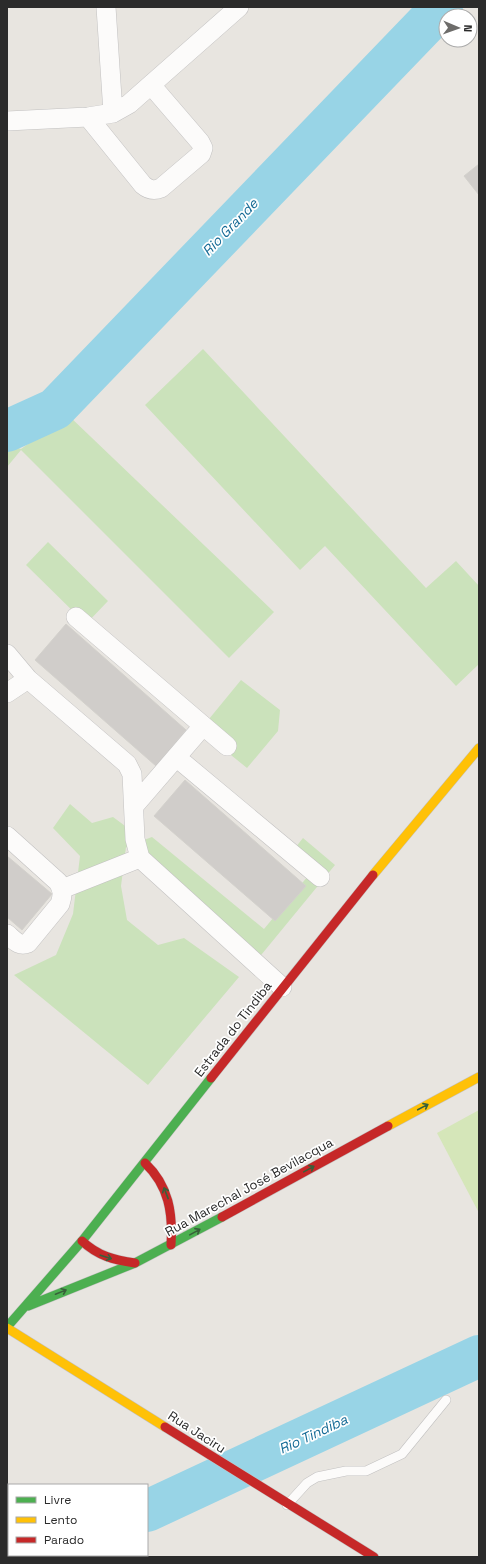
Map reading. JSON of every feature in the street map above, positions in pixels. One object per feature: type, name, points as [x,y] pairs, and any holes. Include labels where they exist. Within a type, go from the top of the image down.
[{"type":"street","points":[[106,7],[114,113]]},
{"type":"street","points":[[7,121],[114,113],[129,104],[239,7]]},
{"type":"street","points":[[88,116],[143,186],[148,190],[156,191],[201,154],[203,148],[200,142],[151,85]]},
{"type":"street","points":[[76,617],[227,746]]},
{"type":"street","points":[[7,654],[28,679],[127,764],[132,774],[135,839],[140,858],[282,987]]},
{"type":"street","points":[[7,693],[28,679]]},
{"type":"street","points":[[134,806],[203,726]]},
{"type":"street","name":"Estrada do Tindiba","points":[[7,1328],[145,1163],[355,896],[479,748]]},
{"type":"street","points":[[176,757],[320,877]]},
{"type":"street","points":[[7,836],[58,882],[62,889],[60,904],[28,943],[23,945],[19,944],[7,934]]},
{"type":"street","points":[[62,889],[140,858]]},
{"type":"street","name":"Rua Marechal José Bevilacqua","points":[[25,1307],[135,1263],[171,1245],[479,1077]]},
{"type":"street","points":[[145,1163],[155,1171],[168,1194],[172,1209],[171,1245]]},
{"type":"street","points":[[82,1240],[94,1252],[104,1256],[135,1263]]},
{"type":"street","name":"Rua Jaciru","points":[[7,1328],[196,1446],[244,1479],[374,1557]]},
{"type":"lane","points":[[287,1505],[307,1483],[317,1477],[346,1472],[366,1471],[402,1454],[446,1400]]},
{"type":"green space","points":[[203,349],[426,588],[456,561],[479,586],[479,664],[456,686],[325,546],[300,570],[145,405]]},
{"type":"green space","points":[[68,415],[274,612],[229,658],[21,450],[7,467],[7,444],[21,449]]},
{"type":"green space","points":[[48,542],[108,601],[86,624],[26,565]]},
{"type":"green space","points":[[241,680],[280,710],[278,731],[247,768],[200,730]]},
{"type":"green space","points":[[70,804],[92,823],[113,817],[144,840],[152,837],[264,929],[308,876],[287,858],[303,838],[335,865],[257,960],[126,847],[121,886],[127,920],[158,945],[184,938],[239,977],[148,1085],[14,975],[56,955],[73,914],[80,856],[53,828]]},
{"type":"green space","points":[[479,1110],[479,1213],[437,1133]]},
{"type":"building","points":[[479,164],[479,195],[464,176]]},
{"type":"building","points":[[66,624],[186,730],[156,766],[35,660]]},
{"type":"building","points":[[185,780],[306,886],[275,921],[154,816]]},
{"type":"building","points":[[7,856],[52,894],[22,930],[7,917]]},
{"type":"waterway","name":"Rio Grande","points":[[7,431],[55,409],[442,7]]},
{"type":"waterway","name":"Rio Tindiba","points":[[148,1511],[479,1356]]},
{"type":"traffic: fast","points":[[7,1327],[82,1241],[211,1078]]},
{"type":"traffic: fast","points":[[28,1306],[135,1263],[222,1217]]},
{"type":"traffic: slow","points":[[373,875],[479,748]]},
{"type":"traffic: slow","points":[[388,1126],[479,1077]]},
{"type":"traffic: slow","points":[[7,1328],[165,1427]]},
{"type":"traffic: jam","points":[[211,1078],[373,875]]},
{"type":"traffic: jam","points":[[222,1217],[388,1126]]},
{"type":"traffic: jam","points":[[145,1163],[159,1181],[168,1201],[171,1222],[171,1245]]},
{"type":"traffic: jam","points":[[82,1241],[100,1254],[135,1263]]},
{"type":"traffic: jam","points":[[165,1427],[374,1557]]}]
